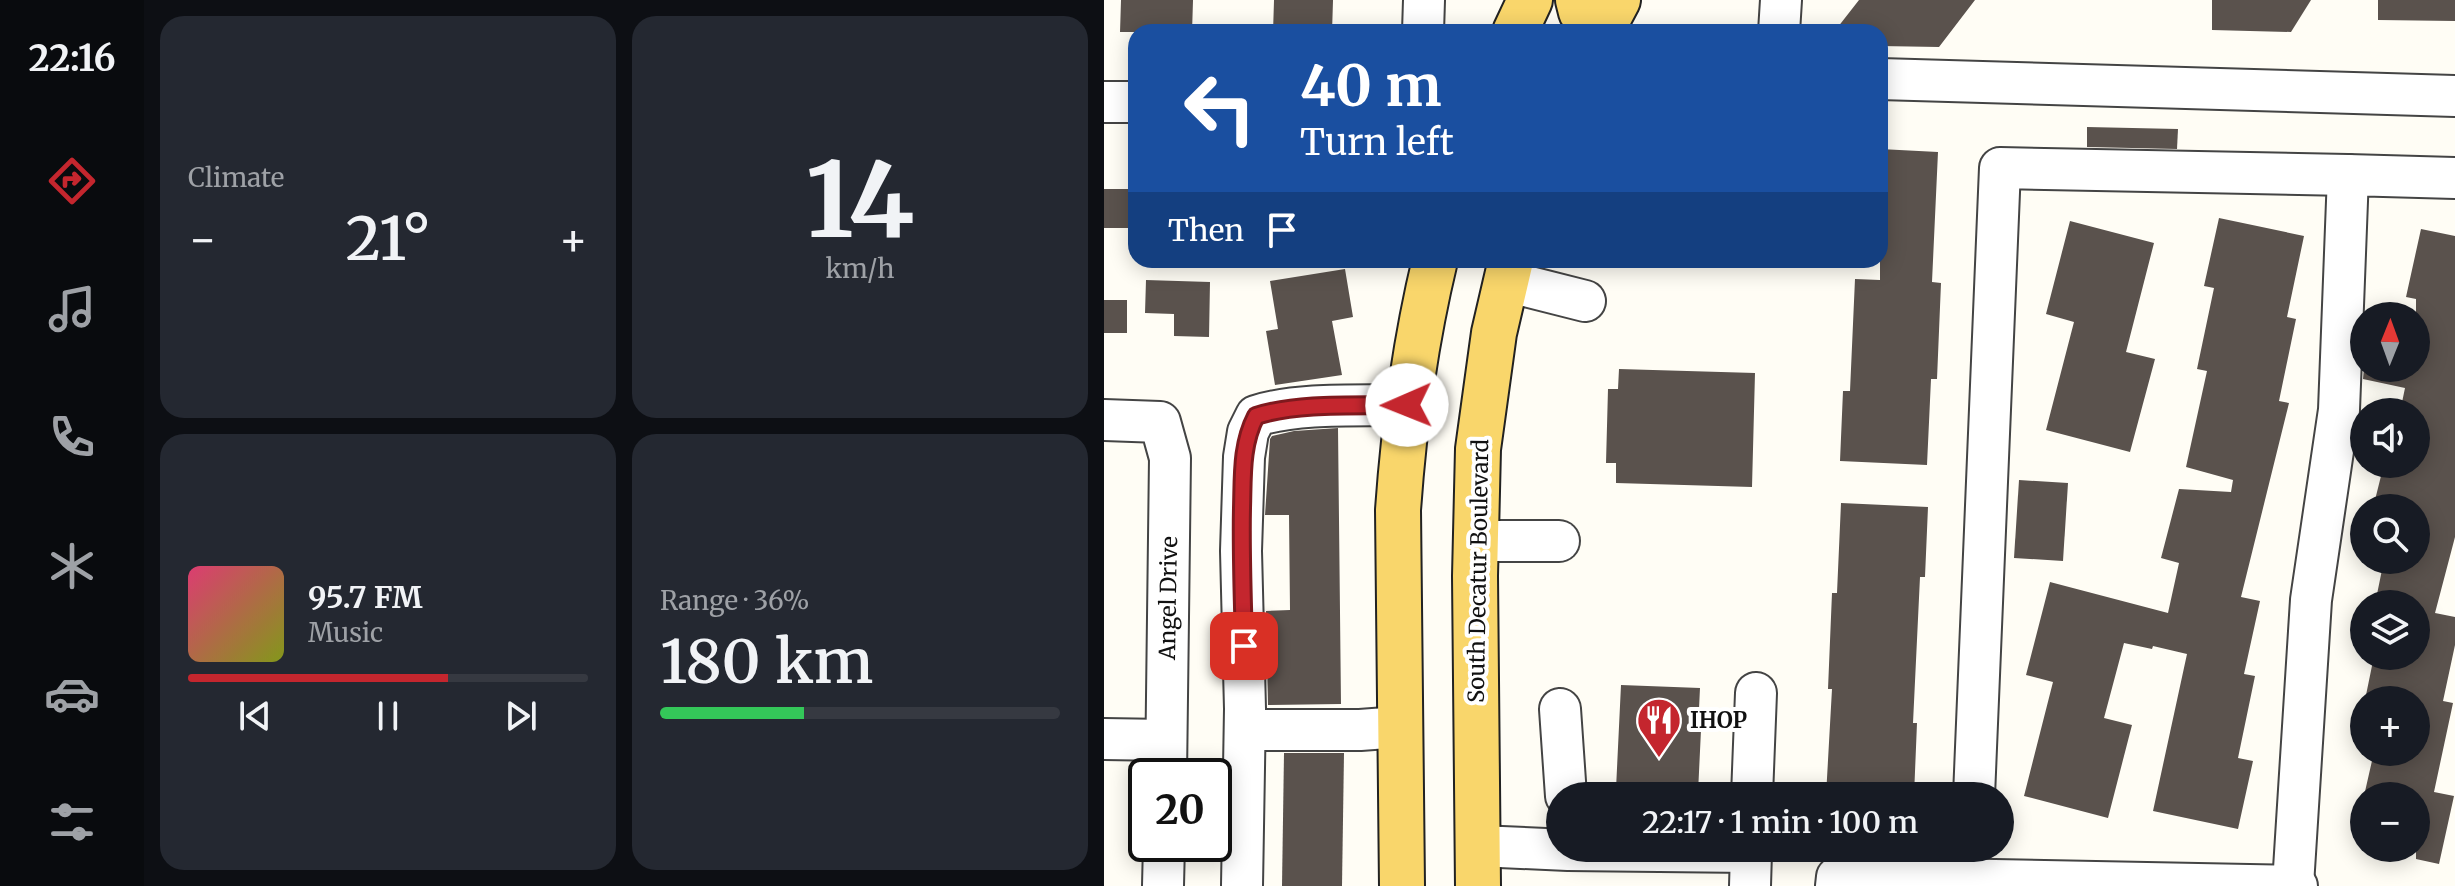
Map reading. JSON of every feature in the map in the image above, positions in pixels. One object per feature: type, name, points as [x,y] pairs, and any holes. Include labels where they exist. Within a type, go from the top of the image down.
[{"type":"main road","points":[[1519,24],[1530,0]]},
{"type":"main road","points":[[1578,0],[1581,12],[1592,24]]},
{"type":"main road","points":[[1604,24],[1618,0]]},
{"type":"main road","points":[[1406,874],[1400,727],[1398,510],[1415,348],[1433,268]]},
{"type":"main road","name":"South Decatur Boulevard","points":[[1478,866],[1475,541],[1478,449],[1494,333],[1509,270]]},
{"type":"street","points":[[1423,24],[1424,0]]},
{"type":"street","points":[[1780,24],[1781,0]]},
{"type":"street","points":[[1888,79],[2455,96]]},
{"type":"street","points":[[1104,102],[1128,102]]},
{"type":"street","points":[[1975,782],[2000,168],[2455,178]]},
{"type":"street","points":[[1836,886],[1837,877],[1972,864],[2295,886],[2311,600],[2339,410],[2348,175]]},
{"type":"street","points":[[1509,270],[1585,301]]},
{"type":"street","points":[[1242,886],[1245,730],[1241,551],[1244,457],[1248,432],[1256,416],[1269,412],[1407,405]]},
{"type":"street","name":"Angel Drive","points":[[1104,420],[1160,422],[1170,458],[1166,758]]},
{"type":"street","points":[[1475,541],[1559,541]]},
{"type":"street","points":[[1753,782],[1756,693]]},
{"type":"street","points":[[1560,709],[1565,782]]},
{"type":"street","points":[[1245,730],[1400,727]]},
{"type":"street","points":[[1104,739],[1166,758]]},
{"type":"street","points":[[1163,886],[1164,862]]},
{"type":"street","points":[[1478,866],[1549,862]]},
{"type":"building","points":[[1121,0],[1193,0],[1192,24],[1128,24],[1128,32],[1120,32]]},
{"type":"building","points":[[1274,0],[1333,0],[1332,24],[1273,24]]},
{"type":"building","points":[[1859,0],[1975,0],[1939,47],[1888,46],[1888,24],[1840,24]]},
{"type":"building","points":[[2212,0],[2311,0],[2291,32],[2212,30]]},
{"type":"building","points":[[2378,0],[2455,0],[2455,21],[2378,20]]},
{"type":"building","points":[[2087,127],[2178,129],[2177,149],[2087,147]]},
{"type":"building","points":[[1888,149],[1938,152],[1932,282],[1941,283],[1937,379],[1931,379],[1927,465],[1840,461],[1843,391],[1850,391],[1855,279],[1880,280],[1880,268],[1888,268]]},
{"type":"building","points":[[1104,189],[1128,189],[1128,228],[1104,228]]},
{"type":"building","points":[[2219,218],[2304,236],[2287,317],[2296,319],[2279,401],[2289,403],[2241,597],[2260,601],[2244,674],[2255,676],[2238,758],[2253,761],[2238,829],[2153,811],[2187,654],[2153,646],[2152,649],[2124,643],[2104,718],[2132,725],[2108,818],[2024,796],[2053,682],[2026,675],[2050,582],[2168,613],[2179,563],[2161,558],[2179,489],[2231,492],[2233,480],[2186,467],[2207,371],[2197,369],[2214,288],[2204,286]]},
{"type":"building","points":[[2070,221],[2154,243],[2126,352],[2155,359],[2130,452],[2046,430],[2074,322],[2046,314]]},
{"type":"building","points":[[2421,229],[2455,236],[2455,537],[2435,613],[2455,617],[2455,645],[2443,701],[2453,703],[2434,792],[2454,796],[2439,864],[2430,862],[2430,782],[2367,782],[2371,766],[2430,766],[2430,686],[2368,686],[2371,670],[2430,670],[2430,590],[2378,590],[2381,574],[2430,574],[2430,494],[2376,494],[2380,478],[2430,478],[2430,398],[2403,398],[2405,388],[2377,382],[2430,382],[2430,302],[2416,302],[2416,299],[2406,297]]},
{"type":"building","points":[[1345,269],[1353,317],[1332,321],[1342,375],[1275,385],[1266,331],[1278,329],[1270,281]]},
{"type":"building","points":[[1146,280],[1210,282],[1209,337],[1174,336],[1174,314],[1145,313]]},
{"type":"building","points":[[1104,300],[1127,300],[1127,333],[1104,333]]},
{"type":"building","points":[[1619,369],[1755,373],[1752,487],[1616,483],[1616,463],[1606,463],[1608,389],[1618,389]]},
{"type":"building","points":[[1338,428],[1341,704],[1268,705],[1266,611],[1290,610],[1289,515],[1265,515],[1270,439],[1294,431]]},
{"type":"building","points":[[2019,480],[2068,483],[2063,561],[2014,558]]},
{"type":"building","points":[[1841,503],[1928,507],[1925,577],[1920,577],[1913,723],[1917,723],[1915,782],[1827,782],[1832,689],[1828,689],[1832,593],[1837,593]]},
{"type":"building","name":"IHOP","points":[[1621,685],[1700,688],[1699,782],[1616,782]]},
{"type":"building","points":[[1284,753],[1344,753],[1342,886],[1282,886]]},
{"type":"place","name":"IHOP","points":[[1659,759]]},
{"type":"route","points":[[1244,646],[1241,551],[1244,457],[1248,432],[1256,416],[1269,412],[1343,406],[1407,405]]}]
